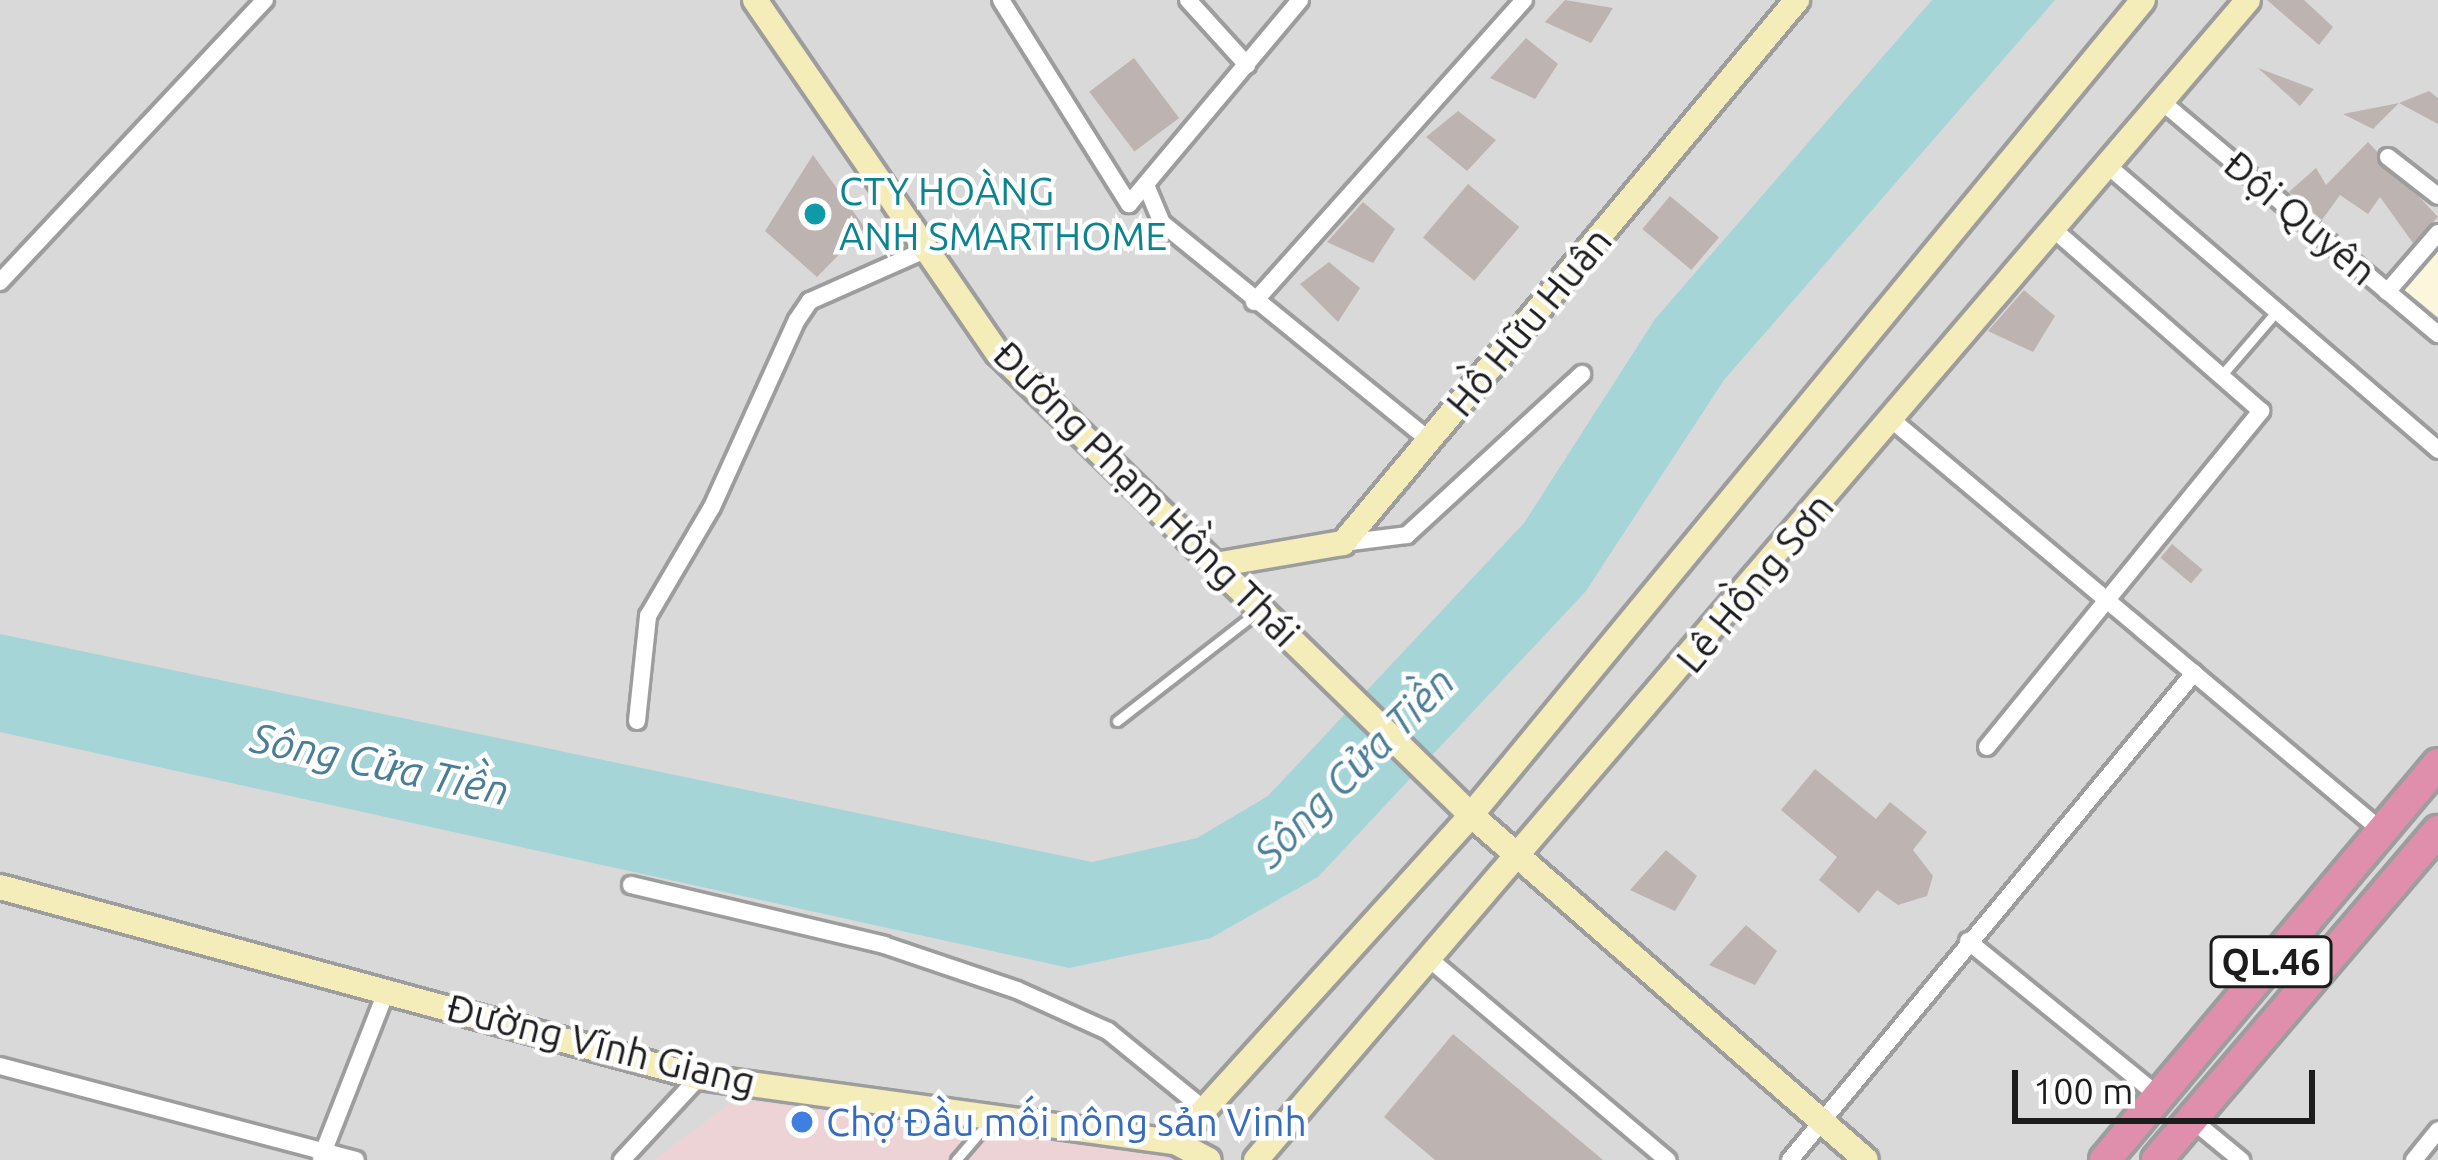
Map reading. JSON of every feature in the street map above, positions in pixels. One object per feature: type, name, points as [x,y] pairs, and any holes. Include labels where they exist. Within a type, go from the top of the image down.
[{"type":"highway","name":"QL.46","points":[[2105,1160],[2438,764]]},
{"type":"highway","name":"QL.46","points":[[2157,1160],[2428,864],[2438,831]]},
{"type":"street","points":[[0,282],[265,0]]},
{"type":"street","name":"Đường Phạm Hồng Thái","points":[[755,0],[998,353],[1471,815]]},
{"type":"street","points":[[1000,0],[1104,174],[1129,204],[1300,0]]},
{"type":"street","points":[[1188,0],[1247,65]]},
{"type":"street","points":[[1254,302],[1525,0]]},
{"type":"street","name":"Hồ Hữu Huân","points":[[1342,543],[1797,0]]},
{"type":"street","points":[[1175,1142],[1471,815],[2143,0]]},
{"type":"street","name":"Lê Hồng Sơn","points":[[1256,1160],[1433,962],[2248,0]]},
{"type":"street","name":"Đội Quyên","points":[[2161,101],[2438,334]]},
{"type":"street","points":[[2389,157],[2438,196]]},
{"type":"street","points":[[2107,165],[2438,450]]},
{"type":"street","points":[[1146,185],[1162,223],[1429,440]]},
{"type":"street","points":[[1987,747],[2261,411],[2054,230]]},
{"type":"street","points":[[2387,292],[2438,233]]},
{"type":"street","points":[[638,721],[648,616],[712,507],[797,320],[810,301],[923,250]]},
{"type":"street","points":[[1215,565],[1407,536],[1582,374]]},
{"type":"street","points":[[1892,420],[2382,831]]},
{"type":"street","points":[[1790,1160],[2194,673]]},
{"type":"street","points":[[1471,815],[1866,1160]]},
{"type":"street","points":[[631,886],[884,945],[1017,990],[1108,1031],[1205,1110]]},
{"type":"street","name":"Đường Vĩnh Giang","points":[[0,887],[699,1076],[1175,1142],[1209,1160]]},
{"type":"street","points":[[1968,941],[2159,1096]]},
{"type":"street","points":[[1433,962],[1667,1160]]},
{"type":"street","points":[[322,1156],[386,992]]},
{"type":"street","points":[[0,1066],[322,1156],[356,1160]]},
{"type":"street","points":[[622,1160],[699,1076]]},
{"type":"street","points":[[2192,1119],[2241,1160]]},
{"type":"street","points":[[2414,1160],[2438,1130]]},
{"type":"lane","points":[[2219,376],[2275,313]]},
{"type":"lane","points":[[1117,721],[1261,609]]},
{"type":"lane","points":[[956,1160],[992,1118]]},
{"type":"shaded area","points":[[0,0],[2438,0],[2438,1160],[0,1160]]},
{"type":"shaded area","points":[[2438,244],[2438,317],[2402,288]]},
{"type":"shaded area","name":"Chợ Đầu mối nông sản Vinh","points":[[736,1099],[1165,1156],[1172,1160],[654,1160]]},
{"type":"water","name":"Sông Cửa Tiền","points":[[1932,0],[2055,0],[1724,380],[1586,591],[1318,877],[1211,938],[1069,968],[0,732],[0,634],[1092,862],[1197,838],[1268,796],[1524,523],[1655,319]]},
{"type":"building","points":[[1565,0],[1613,8],[1591,43],[1545,22]]},
{"type":"building","points":[[2267,0],[2304,0],[2333,27],[2319,45]]},
{"type":"building","points":[[1526,38],[1558,64],[1535,99],[1490,78]]},
{"type":"building","points":[[1134,58],[1179,118],[1134,152],[1089,92]]},
{"type":"building","points":[[2258,68],[2314,89],[2300,106]]},
{"type":"building","points":[[2429,91],[2438,98],[2438,124],[2399,103]]},
{"type":"building","points":[[2399,103],[2373,129],[2343,114]]},
{"type":"building","points":[[1458,111],[1496,140],[1467,171],[1426,137]]},
{"type":"building","points":[[2368,142],[2438,217],[2413,243],[2380,197],[2368,214],[2340,195],[2322,220],[2289,192],[2316,168],[2326,185]]},
{"type":"building","name":"CTY HOÀNG ANH SMARTHOME","points":[[813,155],[865,228],[817,277],[765,231]]},
{"type":"building","points":[[1468,184],[1519,227],[1474,281],[1423,238]]},
{"type":"building","points":[[1670,196],[1719,237],[1691,270],[1642,229]]},
{"type":"building","points":[[1363,202],[1395,229],[1373,263],[1327,242]]},
{"type":"building","points":[[1329,262],[1360,288],[1338,322],[1300,284]]},
{"type":"building","points":[[2024,290],[2055,316],[2033,352],[1988,331]]},
{"type":"building","points":[[2172,544],[2203,570],[2191,584],[2160,558]]},
{"type":"building","points":[[1815,769],[1876,819],[1890,802],[1927,832],[1913,850],[1933,876],[1927,896],[1898,905],[1877,890],[1859,913],[1819,880],[1837,857],[1781,810]]},
{"type":"building","points":[[1666,850],[1697,876],[1675,911],[1630,890]]},
{"type":"building","points":[[1746,925],[1777,951],[1755,985],[1709,965]]},
{"type":"building","points":[[1453,1034],[1603,1160],[1435,1160],[1384,1117]]},
{"type":"place","name":"CTY HOÀNG ANH SMARTHOME","points":[[815,214]]},
{"type":"place","name":"Chợ Đầu mối nông sản Vinh","points":[[802,1122]]}]
